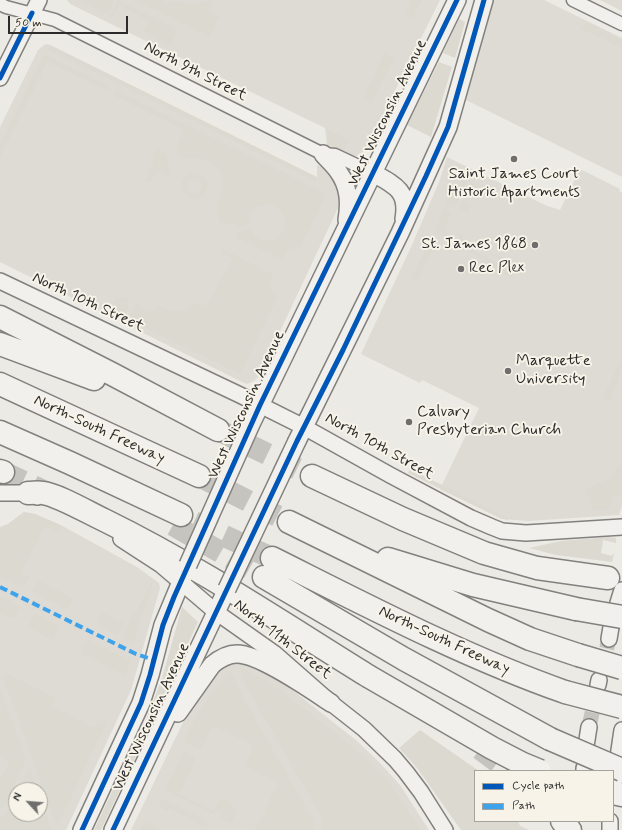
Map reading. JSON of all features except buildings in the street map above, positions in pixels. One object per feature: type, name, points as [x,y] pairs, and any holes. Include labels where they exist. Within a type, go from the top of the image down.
[{"type":"highway","points":[[0,317],[112,374],[212,428],[63,367],[0,344]]},
{"type":"highway","name":"North-South Freeway","points":[[0,384],[198,476]]},
{"type":"highway","points":[[0,432],[70,463],[177,520]]},
{"type":"highway","points":[[312,476],[403,519],[484,553],[537,568],[616,608]]},
{"type":"highway","points":[[28,494],[43,493],[57,497],[132,534],[184,573],[227,589],[368,676],[492,748],[538,770]]},
{"type":"highway","points":[[616,608],[576,609],[473,585],[395,562],[289,522],[488,620],[530,639],[622,668]]},
{"type":"highway","name":"North-South Freeway","points":[[622,707],[565,692],[520,676],[268,568],[404,659],[550,739],[622,770]]},
{"type":"highway","points":[[563,822],[570,830]]},
{"type":"main road","name":"West Wisconsin Avenue","points":[[82,830],[141,703],[163,625],[184,573],[251,424],[457,0]]},
{"type":"main road","name":"West Wisconsin Avenue","points":[[113,830],[301,434],[400,233],[448,127],[484,0]]},
{"type":"main road","points":[[323,154],[338,171],[348,191],[349,208],[344,234]]},
{"type":"main road","points":[[373,173],[395,185],[402,196],[404,201],[405,216],[400,233]]},
{"type":"main road","points":[[140,772],[204,674],[219,658],[236,654],[255,658],[299,682],[332,703]]},
{"type":"street","points":[[573,0],[622,24]]},
{"type":"street","name":"North 9th Street","points":[[0,4],[6,7],[35,7],[55,20],[323,154],[335,155],[373,173]]},
{"type":"street","points":[[0,78],[35,7]]},
{"type":"street","name":"North 10th Street","points":[[0,281],[260,405],[301,434],[390,475],[472,518],[502,531],[526,533],[622,527]]},
{"type":"street","points":[[1,479],[28,494]]},
{"type":"street","name":"North 11th Street","points":[[184,573],[216,612],[274,653],[364,729],[395,759],[422,792],[445,830]]},
{"type":"street","points":[[586,746],[589,728]]},
{"type":"street","points":[[614,785],[622,730]]},
{"type":"shaded area","points":[[67,0],[440,0],[367,147],[356,156],[346,155],[327,146],[325,128],[70,4]]},
{"type":"shaded area","points":[[79,0],[114,1],[111,10],[105,13]]},
{"type":"shaded area","points":[[118,0],[178,30],[170,46],[144,32],[149,21],[119,6],[113,18],[110,16]]},
{"type":"shaded area","points":[[135,0],[162,0],[166,3],[178,2],[194,4],[213,0],[208,11],[219,16],[209,36]]},
{"type":"shaded area","points":[[411,0],[422,0],[413,18],[406,12]]},
{"type":"shaded area","points":[[493,0],[544,0],[622,38],[622,177],[466,100]]},
{"type":"shaded area","points":[[600,0],[622,0],[622,11]]},
{"type":"shaded area","points":[[459,19],[465,22],[455,58],[443,53]]},
{"type":"shaded area","points":[[587,22],[599,28],[598,30],[600,31],[601,29],[612,35],[611,36],[622,40],[622,48],[581,28]]},
{"type":"shaded area","points":[[48,44],[317,177],[317,165],[327,170],[333,176],[339,191],[338,208],[259,376],[254,381],[247,384],[242,382],[0,262],[0,127],[38,50],[44,45]]},
{"type":"shaded area","points":[[50,45],[316,177],[316,182],[48,49]]},
{"type":"shaded area","points":[[385,52],[394,57],[372,102],[364,96]]},
{"type":"shaded area","points":[[44,54],[109,86],[107,90],[47,62],[0,157],[0,144]]},
{"type":"shaded area","points":[[439,62],[452,67],[431,137],[407,125]]},
{"type":"shaded area","points":[[115,89],[326,194],[299,249],[293,248],[289,250],[283,259],[274,256],[271,252],[269,253],[237,238],[237,233],[250,228],[255,236],[262,240],[270,241],[279,236],[284,229],[285,216],[281,210],[275,206],[268,204],[261,205],[250,215],[249,224],[239,229],[238,225],[229,223],[223,226],[219,221],[217,211],[222,188],[220,172],[211,163],[204,160],[190,158],[182,159],[176,147],[184,130],[113,95]]},
{"type":"shaded area","points":[[327,129],[349,140],[343,152],[328,144]]},
{"type":"shaded area","points":[[158,148],[167,159],[169,173],[168,175],[160,171],[154,175],[150,183],[144,180],[147,178],[149,173],[148,171],[154,163],[153,161],[155,157],[153,156]]},
{"type":"shaded area","name":"Marquette University","points":[[447,157],[545,205],[560,210],[580,169],[620,189],[619,191],[622,193],[622,506],[619,515],[528,521],[502,519],[440,489],[479,408],[422,380],[420,383],[361,354],[412,245],[439,182]]},
{"type":"shaded area","points":[[193,173],[199,174],[196,179],[190,180],[187,184],[190,192],[196,193],[201,190],[202,185],[198,179],[201,175],[206,181],[207,189],[205,194],[199,199],[187,197],[182,187],[182,181],[186,176]]},
{"type":"shaded area","points":[[456,173],[468,179],[454,208],[446,204]]},
{"type":"shaded area","points":[[472,181],[479,184],[475,191],[470,192],[467,202],[465,202],[471,206],[468,212],[459,208]]},
{"type":"shaded area","points":[[444,208],[452,212],[446,224],[450,235],[448,238],[435,232]]},
{"type":"shaded area","points":[[433,234],[436,236],[435,238],[437,240],[417,282],[411,279]]},
{"type":"shaded area","points":[[460,234],[463,236],[462,239],[513,262],[513,264],[514,263],[522,267],[521,269],[459,239],[458,237]]},
{"type":"shaded area","points":[[470,249],[514,271],[512,278],[481,263],[482,259],[469,252]]},
{"type":"shaded area","points":[[222,250],[225,250],[262,269],[263,273],[268,272],[273,275],[271,289],[278,296],[240,374],[128,320],[136,304],[151,311],[155,311],[158,306],[168,310],[177,311],[185,309],[194,303],[207,306],[233,258],[223,254]]},
{"type":"shaded area","points":[[69,287],[110,308],[117,298],[120,299],[122,296],[128,299],[127,311],[122,318],[67,290]]},
{"type":"shaded area","points":[[622,361],[611,399],[608,400],[604,398],[604,395],[620,362]]},
{"type":"shaded area","points":[[622,461],[622,497],[613,495],[610,507],[612,509],[594,510],[585,490],[611,478]]},
{"type":"shaded area","points":[[410,469],[508,518],[508,520],[500,518],[408,473]]},
{"type":"shaded area","points":[[24,512],[35,514],[59,524],[137,567],[159,583],[160,588],[131,690],[66,830],[0,830],[0,527],[8,524]]},
{"type":"shaded area","points":[[24,512],[35,514],[61,526],[58,532],[44,526],[21,572],[30,577],[23,588],[0,577],[0,527],[8,524]]},
{"type":"shaded area","points":[[608,537],[616,538],[616,543],[603,540],[601,553],[612,556],[614,554],[612,562],[556,555],[529,548],[561,541]]},
{"type":"shaded area","points":[[38,580],[73,598],[68,609],[33,593],[32,591]]},
{"type":"shaded area","points":[[152,581],[152,587],[140,621],[134,644],[122,637]]},
{"type":"shaded area","points":[[0,596],[20,607],[15,619],[0,613]]},
{"type":"shaded area","points":[[182,607],[198,622],[151,722],[146,720],[162,678]]},
{"type":"shaded area","points":[[101,612],[124,623],[117,635],[96,624]]},
{"type":"shaded area","points":[[35,614],[59,626],[53,640],[28,627]]},
{"type":"shaded area","points":[[89,640],[130,661],[126,676],[81,653],[86,642]]},
{"type":"shaded area","points":[[234,662],[248,663],[282,682],[357,741],[400,785],[429,830],[131,830],[189,710],[215,673],[224,665]]},
{"type":"shaded area","points":[[244,669],[279,689],[361,754],[390,784],[420,830],[322,830],[321,816],[245,684],[241,671]]},
{"type":"shaded area","points":[[5,673],[56,698],[52,706],[95,728],[98,722],[101,724],[103,721],[106,722],[57,827],[48,802],[48,782],[41,782],[3,678]]},
{"type":"shaded area","points":[[227,674],[232,674],[244,700],[312,818],[314,824],[313,830],[255,830],[262,816],[265,818],[267,814],[264,812],[278,783],[244,766],[252,751],[250,750],[253,745],[213,726],[200,749],[184,742],[198,713]]},
{"type":"shaded area","points":[[0,688],[26,759],[16,782],[8,782],[8,800],[0,810],[0,776],[2,777],[10,761],[0,756]]},
{"type":"shaded area","points":[[143,726],[149,729],[101,830],[94,830]]},
{"type":"shaded area","points":[[420,730],[478,770],[474,770],[474,822],[518,822],[520,826],[529,830],[461,830],[417,768],[399,748]]},
{"type":"shaded area","points":[[184,751],[195,758],[191,767],[192,768],[180,792],[178,791],[177,793],[214,811],[221,798],[228,801],[237,811],[231,823],[221,818],[223,814],[216,810],[214,814],[167,791],[167,786]]},
{"type":"shaded area","points":[[29,767],[34,782],[22,782]]},
{"type":"shaded area","points":[[162,800],[165,800],[205,819],[207,822],[207,827],[169,808],[167,811],[159,807]]},
{"type":"shaded area","points":[[8,810],[8,822],[48,822],[48,819],[52,830],[0,830],[0,820]]},
{"type":"shaded area","points":[[145,822],[159,828],[158,830],[141,830]]},
{"type":"tunnel","points":[[218,430],[312,476]]},
{"type":"tunnel","points":[[3,472],[52,495]]},
{"type":"tunnel","points":[[199,476],[289,522]]},
{"type":"tunnel","points":[[194,522],[272,558]]},
{"type":"tunnel","points":[[173,525],[264,577]]},
{"type":"tunnel","points":[[601,671],[609,639]]},
{"type":"tunnel","points":[[589,727],[597,690]]},
{"type":"tunnel","points":[[480,749],[509,770]]},
{"type":"marked path","points":[[0,587],[136,654],[154,660]]},
{"type":"cycle path","points":[[82,830],[141,703],[163,625],[174,597],[260,405],[457,0]]},
{"type":"cycle path","points":[[113,830],[297,441],[343,350],[448,127],[484,0]]},
{"type":"cycle path","points":[[0,78],[32,13]]},
{"type":"place","name":"Saint James Court Historic Apartments","points":[[514,159]]},
{"type":"place","name":"St. James 1868","points":[[535,245]]},
{"type":"place","name":"Rec Plex","points":[[461,269]]},
{"type":"place","name":"Marquette University","points":[[508,371]]},
{"type":"place","name":"Calvary Presbyterian Church","points":[[409,422]]}]
